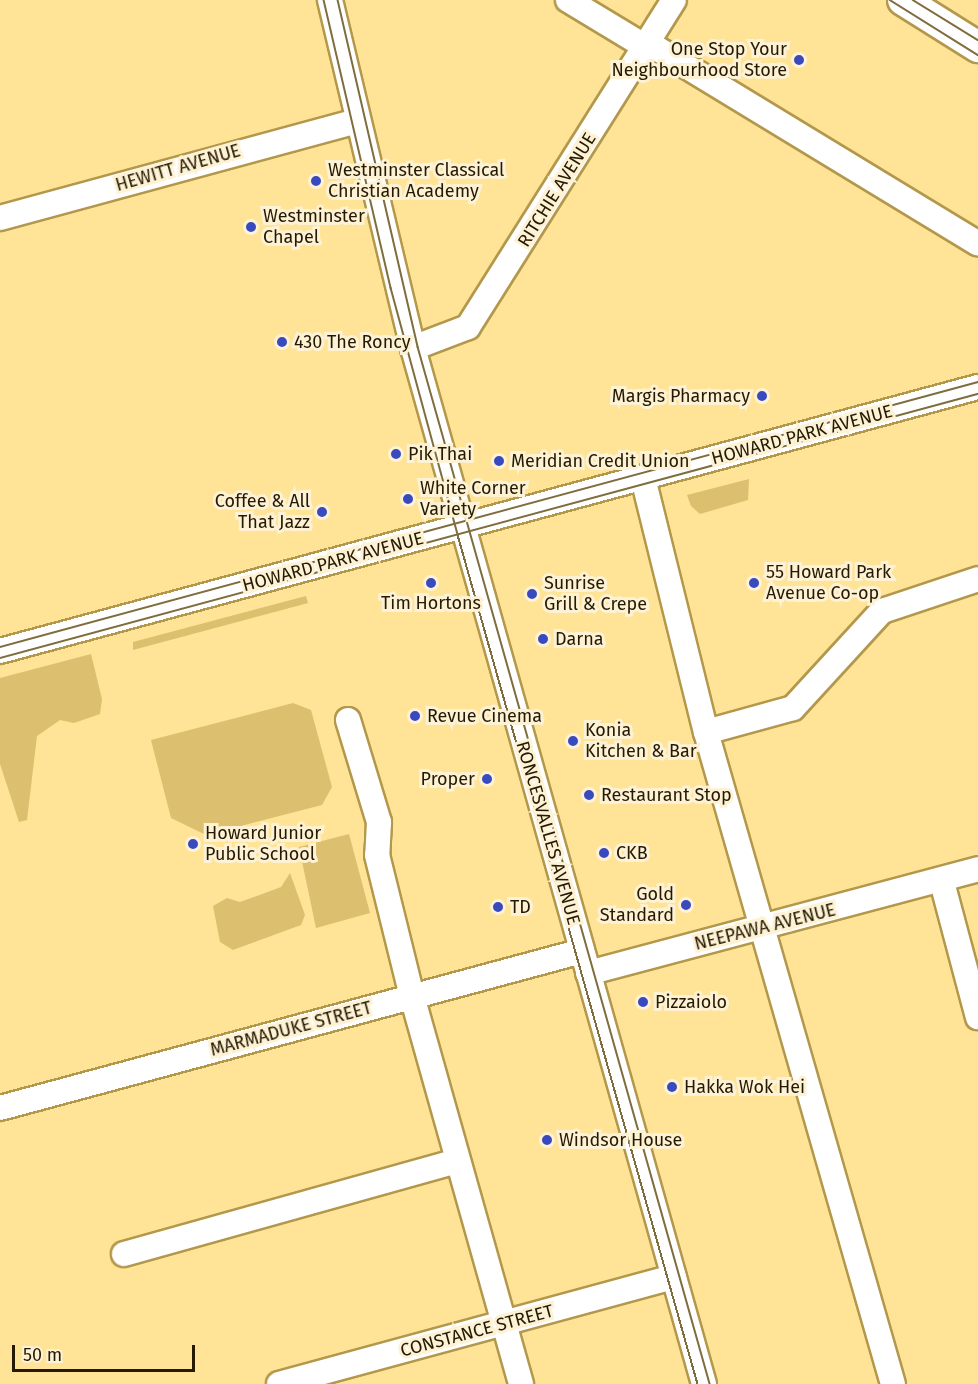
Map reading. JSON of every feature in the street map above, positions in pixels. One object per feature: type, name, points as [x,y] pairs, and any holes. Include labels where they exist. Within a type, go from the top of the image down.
[{"type":"main road","points":[[903,0],[978,46]]},
{"type":"street","name":"RONCESVALLES AVENUE","points":[[330,0],[357,121],[413,348],[705,1384]]},
{"type":"street","points":[[568,0],[978,244]]},
{"type":"street","name":"RITCHIE AVENUE","points":[[413,348],[468,327],[674,0]]},
{"type":"street","name":"HEWITT AVENUE","points":[[0,218],[357,121]]},
{"type":"street","name":"HOWARD PARK AVENUE","points":[[0,651],[978,387]]},
{"type":"street","points":[[643,478],[706,732],[765,927],[893,1384]]},
{"type":"street","points":[[706,732],[794,708],[882,611],[978,579]]},
{"type":"street","points":[[348,720],[379,822],[376,855],[412,996],[521,1384]]},
{"type":"street","name":"NEEPAWA AVENUE","points":[[585,962],[765,927],[942,882],[978,869]]},
{"type":"street","points":[[942,882],[978,1017]]},
{"type":"street","name":"MARMADUKE STREET","points":[[0,1108],[412,996],[585,962]]},
{"type":"street","points":[[124,1254],[457,1161]]},
{"type":"street","name":"CONSTANCE STREET","points":[[279,1384],[674,1277]]},
{"type":"shaded area","points":[[749,479],[748,500],[700,514],[691,506],[687,495]]},
{"type":"shaded area","points":[[306,596],[308,603],[133,650],[133,642]]},
{"type":"shaded area","points":[[91,654],[102,699],[100,714],[74,723],[60,720],[37,736],[27,820],[19,822],[0,764],[0,678]]},
{"type":"shaded area","points":[[293,703],[311,710],[332,787],[322,805],[206,835],[171,818],[151,740]]},
{"type":"shaded area","points":[[349,834],[370,913],[316,928],[299,847]]},
{"type":"shaded area","points":[[290,873],[305,915],[301,925],[233,950],[220,942],[213,906],[227,898],[240,902],[281,887]]},
{"type":"tram line","points":[[324,0],[391,288],[458,535],[698,1384]]},
{"type":"tram line","points":[[338,0],[418,347],[710,1384]]},
{"type":"tram line","points":[[890,0],[978,55]]},
{"type":"tram line","points":[[913,0],[978,40]]},
{"type":"tram line","points":[[0,647],[978,382]]},
{"type":"tram line","points":[[0,658],[978,394]]},
{"type":"place","name":"One Stop Your Neighbourhood Store","points":[[799,60]]},
{"type":"place","name":"Westminster Classical Christian Academy","points":[[316,181]]},
{"type":"place","name":"Westminster Chapel","points":[[251,227]]},
{"type":"place","name":"430 The Roncy","points":[[282,342]]},
{"type":"place","name":"Margis Pharmacy","points":[[762,396]]},
{"type":"place","name":"Pik Thai","points":[[396,454]]},
{"type":"place","name":"Meridian Credit Union","points":[[499,461]]},
{"type":"place","name":"White Corner Variety","points":[[408,499]]},
{"type":"place","name":"Coffee & All That Jazz","points":[[322,512]]},
{"type":"place","name":"Tim Hortons","points":[[431,583]]},
{"type":"place","name":"55 Howard Park Avenue Co-op","points":[[754,583]]},
{"type":"place","name":"Sunrise Grill & Crepe","points":[[532,594]]},
{"type":"place","name":"Darna","points":[[543,639]]},
{"type":"place","name":"Revue Cinema","points":[[415,716]]},
{"type":"place","name":"Konia Kitchen & Bar","points":[[573,741]]},
{"type":"place","name":"Proper","points":[[487,779]]},
{"type":"place","name":"Restaurant Stop","points":[[589,795]]},
{"type":"place","name":"Howard Junior Public School","points":[[193,844]]},
{"type":"place","name":"CKB","points":[[604,853]]},
{"type":"place","name":"Gold Standard","points":[[686,905]]},
{"type":"place","name":"TD","points":[[498,907]]},
{"type":"place","name":"Pizzaiolo","points":[[643,1002]]},
{"type":"place","name":"Hakka Wok Hei","points":[[672,1087]]},
{"type":"place","name":"Windsor House","points":[[547,1140]]}]
